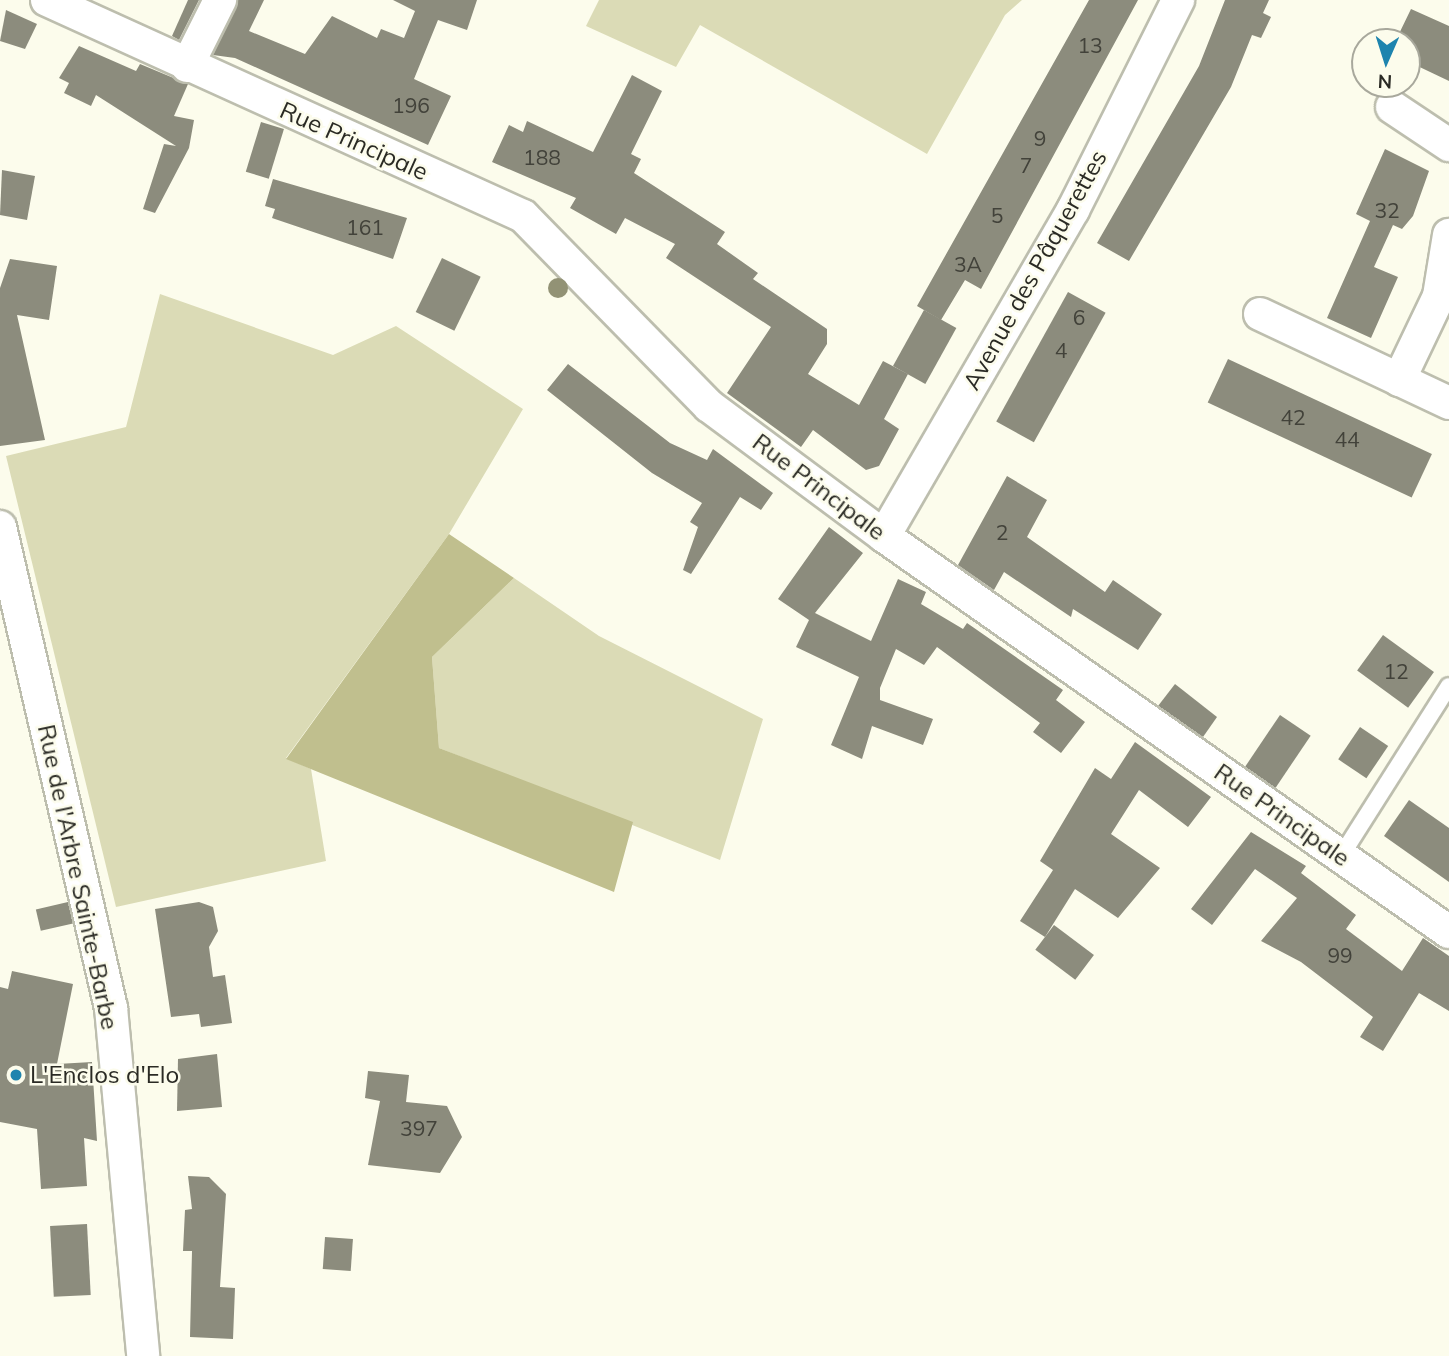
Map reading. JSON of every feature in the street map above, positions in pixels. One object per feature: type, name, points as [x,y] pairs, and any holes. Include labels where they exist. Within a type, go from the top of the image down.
[{"type":"street","name":"Rue Principale","points":[[47,0],[187,66],[523,216],[709,405],[884,536],[1449,932]]},
{"type":"street","points":[[187,66],[220,0]]},
{"type":"street","name":"Avenue des Pâquerettes","points":[[884,536],[1073,210],[1178,0]]},
{"type":"street","points":[[1392,107],[1449,145]]},
{"type":"street","points":[[1399,380],[1439,322],[1439,296],[1449,235]]},
{"type":"street","points":[[1260,314],[1449,403]]},
{"type":"street","name":"Rue de l'Arbre Sainte-Barbe","points":[[0,527],[111,1008],[143,1356]]},
{"type":"lane","points":[[1341,856],[1449,686]]},
{"type":"green space","points":[[599,0],[1022,0],[1005,15],[927,154],[700,25],[676,67],[586,26]]},
{"type":"green space","points":[[160,294],[333,355],[396,326],[523,409],[449,534],[286,758],[311,769],[326,861],[116,907],[6,456],[126,427]]},
{"type":"green space","points":[[514,578],[599,636],[763,719],[720,860],[439,748],[432,657]]},
{"type":"shaded area","points":[[449,534],[514,578],[432,657],[439,748],[633,822],[614,892],[286,759]]},
{"type":"building","points":[[188,0],[199,0],[179,40],[172,36]]},
{"type":"building","points":[[238,0],[264,0],[249,31],[305,54],[332,16],[377,38],[381,29],[404,38],[415,11],[393,0],[477,0],[467,30],[438,20],[414,79],[451,96],[428,145],[235,58],[213,55]]},
{"type":"building","points":[[1089,0],[1138,0],[981,289],[965,280],[941,320],[917,306]]},
{"type":"building","points":[[1225,0],[1269,0],[1263,13],[1271,17],[1261,38],[1252,35],[1231,87],[1129,261],[1097,243],[1199,66]]},
{"type":"building","points":[[1411,9],[1449,26],[1449,81],[1421,68],[1421,28],[1402,28]]},
{"type":"building","points":[[6,10],[37,24],[25,49],[0,41]]},
{"type":"building","points":[[79,46],[136,71],[140,64],[188,84],[174,116],[194,120],[189,148],[155,213],[143,209],[164,144],[176,146],[96,95],[91,106],[64,93],[69,83],[59,78]]},
{"type":"building","points":[[632,75],[662,91],[631,154],[641,159],[634,173],[725,232],[717,244],[758,273],[753,279],[827,329],[827,344],[808,374],[859,405],[883,361],[908,374],[884,419],[899,429],[879,466],[866,470],[813,430],[801,447],[727,393],[771,327],[666,258],[675,244],[625,218],[616,234],[570,208],[576,198],[492,162],[509,125],[523,132],[527,121],[593,152]]},
{"type":"building","points":[[261,122],[284,129],[269,179],[246,172]]},
{"type":"building","points":[[1385,149],[1429,171],[1413,216],[1402,229],[1393,225],[1374,267],[1398,277],[1371,338],[1327,318],[1370,221],[1356,214]]},
{"type":"building","points":[[2,170],[35,176],[27,220],[0,215]]},
{"type":"building","points":[[273,179],[407,218],[393,259],[272,218],[275,209],[265,206]]},
{"type":"building","points":[[442,258],[481,277],[454,331],[416,312]]},
{"type":"building","points":[[10,259],[57,266],[49,320],[17,315],[45,440],[0,446],[0,288]]},
{"type":"building","points":[[1068,292],[1106,313],[1034,442],[996,421]]},
{"type":"building","points":[[924,310],[956,328],[925,384],[893,366]]},
{"type":"building","points":[[1228,359],[1432,454],[1412,498],[1208,403]]},
{"type":"building","points":[[568,364],[670,443],[707,460],[713,449],[773,493],[761,510],[740,497],[691,574],[683,570],[698,527],[690,522],[702,503],[652,473],[547,390]]},
{"type":"building","points":[[1007,476],[1047,500],[1027,537],[1105,592],[1113,580],[1162,614],[1138,650],[1073,609],[1071,617],[1004,572],[994,590],[958,565]]},
{"type":"building","points":[[829,527],[863,553],[815,613],[871,641],[898,579],[926,592],[921,604],[963,629],[967,623],[1063,690],[1056,700],[1085,722],[1061,753],[1033,732],[1040,723],[937,647],[924,665],[896,649],[880,688],[880,700],[933,719],[923,745],[872,726],[862,759],[831,745],[859,677],[796,647],[809,620],[778,599]]},
{"type":"building","points":[[1383,635],[1434,672],[1408,708],[1357,671]]},
{"type":"building","points":[[1175,684],[1217,717],[1203,737],[1158,706]]},
{"type":"building","points":[[1280,715],[1311,736],[1275,788],[1245,767]]},
{"type":"building","points":[[1360,727],[1388,746],[1366,778],[1338,759]]},
{"type":"building","points":[[1135,742],[1211,797],[1188,827],[1139,790],[1111,834],[1160,868],[1118,918],[1075,889],[1045,937],[1020,921],[1053,870],[1040,861],[1095,768],[1111,779]]},
{"type":"building","points":[[1409,800],[1449,828],[1449,882],[1384,836]]},
{"type":"building","points":[[1251,832],[1306,866],[1301,873],[1356,915],[1346,929],[1402,971],[1423,938],[1449,956],[1449,1011],[1419,993],[1383,1051],[1360,1037],[1373,1017],[1301,962],[1261,941],[1297,898],[1255,869],[1212,925],[1191,909]]},
{"type":"building","points":[[68,902],[73,923],[41,931],[36,909]]},
{"type":"building","points":[[199,902],[213,907],[218,931],[209,947],[213,977],[225,975],[232,1023],[201,1027],[199,1014],[171,1017],[155,909]]},
{"type":"building","points":[[1054,925],[1094,955],[1075,980],[1035,950]]},
{"type":"building","points":[[12,971],[73,984],[57,1064],[92,1062],[97,1141],[84,1138],[87,1186],[41,1189],[37,1129],[0,1122],[0,987],[8,989]]},
{"type":"building","points":[[217,1054],[222,1107],[177,1111],[178,1059]]},
{"type":"building","points":[[368,1071],[409,1075],[406,1102],[447,1106],[462,1137],[440,1173],[368,1165],[380,1101],[365,1098]]},
{"type":"building","points":[[188,1176],[209,1177],[226,1194],[220,1287],[235,1288],[233,1339],[190,1337],[192,1251],[183,1251],[185,1210],[192,1209]]},
{"type":"building","points":[[87,1224],[91,1295],[54,1297],[50,1226]]},
{"type":"building","points":[[325,1237],[353,1239],[351,1271],[323,1269]]},
{"type":"place","name":"L'Enclos d'Elo","points":[[16,1075]]}]
